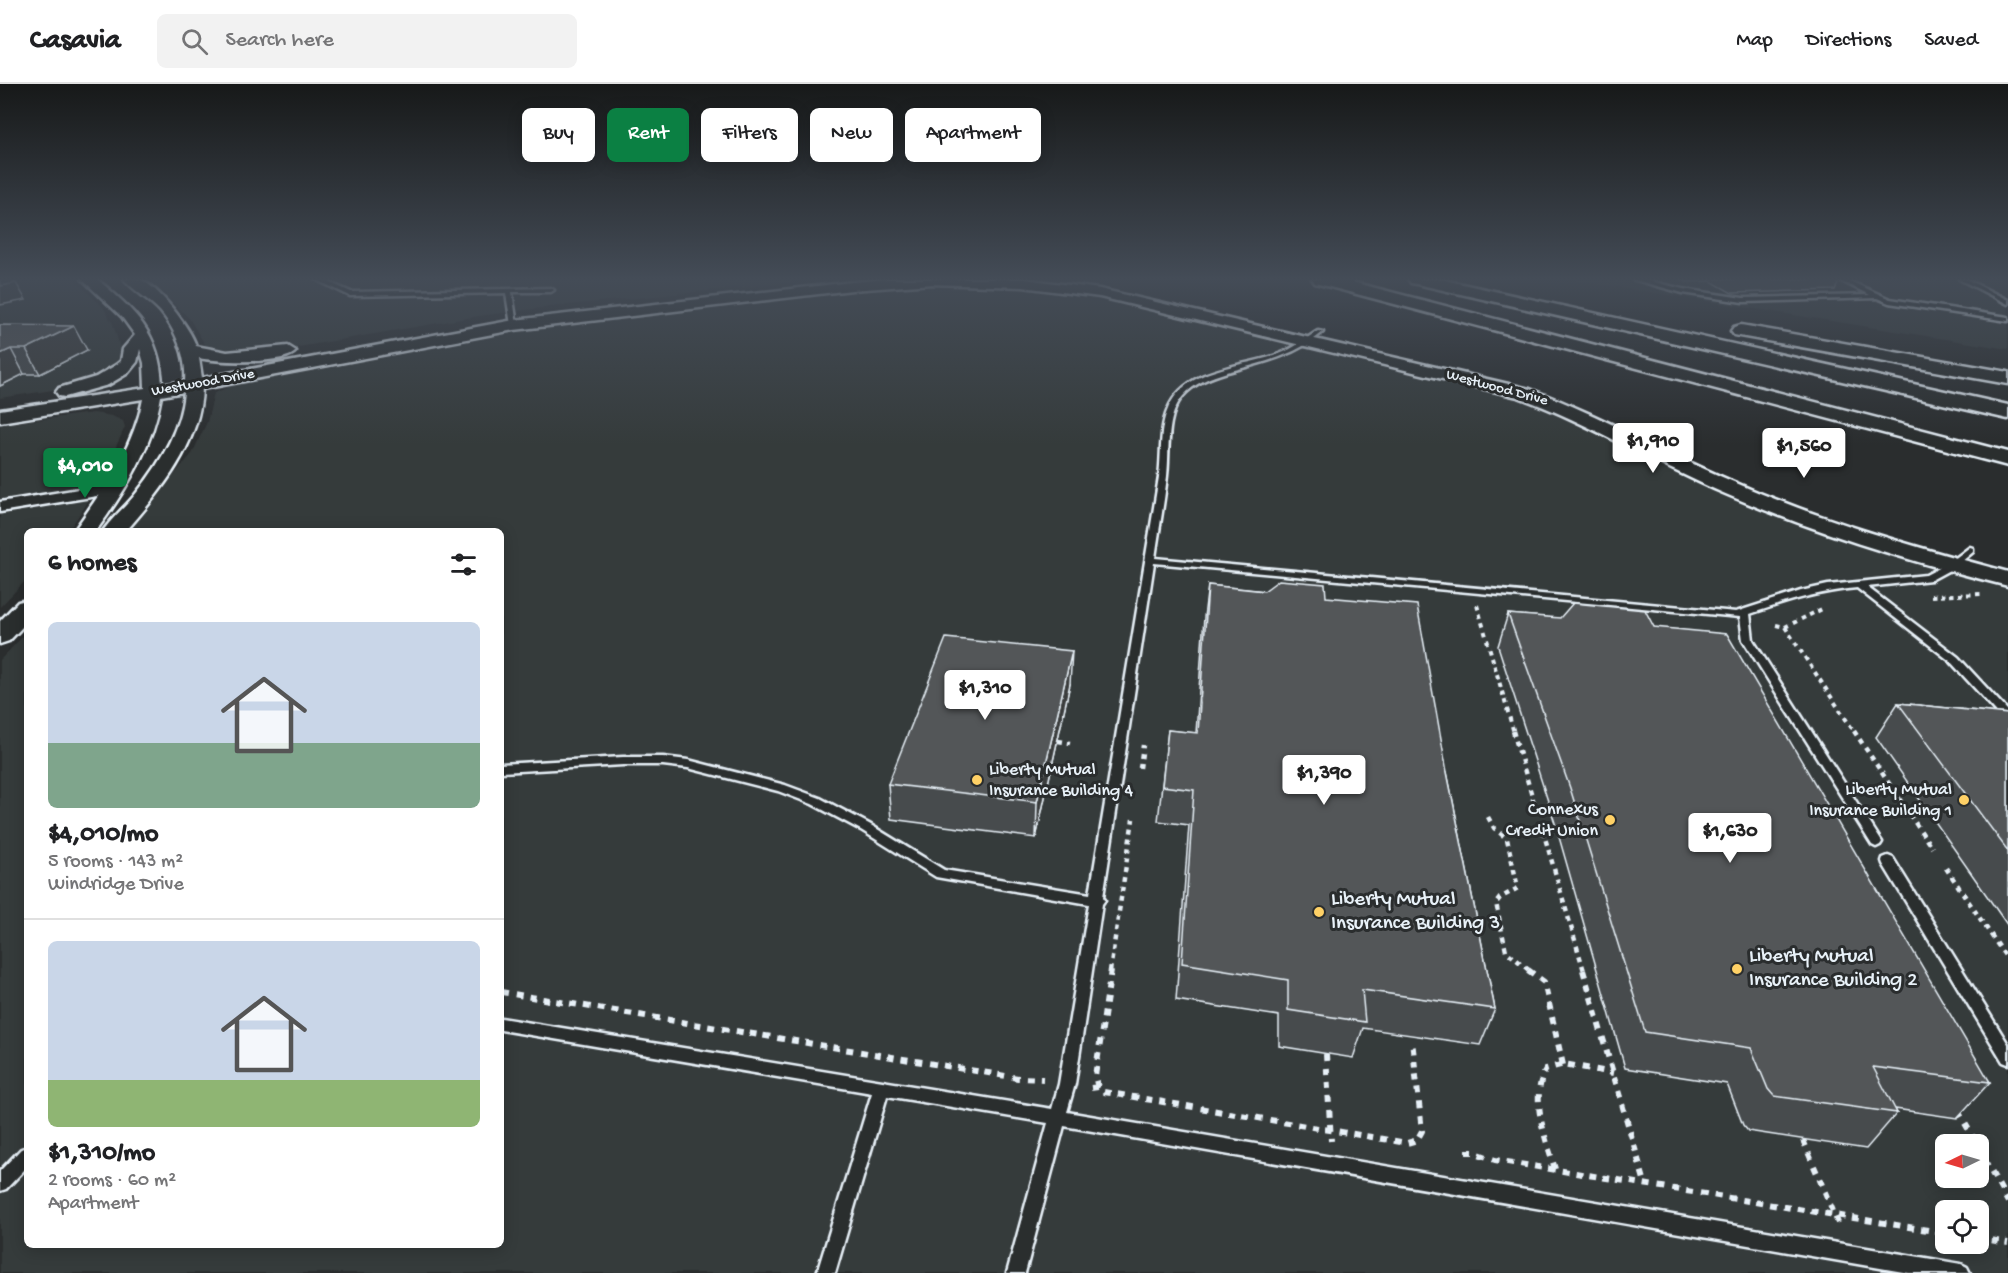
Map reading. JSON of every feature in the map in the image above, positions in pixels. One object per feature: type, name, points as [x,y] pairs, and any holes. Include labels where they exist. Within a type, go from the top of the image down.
[{"type":"highway","points":[[1550,334],[2007,445]]},
{"type":"highway","points":[[1561,334],[2007,445]]},
{"type":"highway","points":[[1664,334],[2008,412]]},
{"type":"highway","points":[[1762,334],[2008,378]]},
{"type":"street","points":[[117,528],[144,498],[170,462],[181,439],[195,379],[192,350],[184,334]]},
{"type":"street","name":"Westwood Drive","points":[[195,379],[397,334]]},
{"type":"street","name":"Westwood Drive","points":[[5,410],[195,379],[435,334]]},
{"type":"street","name":"Westwood Drive","points":[[1301,334],[1503,373],[1549,386],[1602,406],[1689,451],[1776,489],[1850,514],[2008,561]]},
{"type":"street","name":"Westwood Drive","points":[[1303,334],[1545,400],[1576,412],[1646,449],[1729,488],[1834,528],[1952,565],[2008,579]]},
{"type":"street","points":[[59,394],[98,382],[123,369],[129,362],[131,349],[143,335],[150,352],[153,386],[146,425],[115,488],[87,528]]},
{"type":"street","points":[[192,350],[209,355],[244,356],[343,345]]},
{"type":"street","name":"Westwood Drive","points":[[5,410],[59,394],[153,386]]},
{"type":"street","points":[[5,410],[116,410],[131,414],[146,425]]},
{"type":"street","points":[[0,507],[115,488]]},
{"type":"street","points":[[0,636],[24,610]]},
{"type":"lane","points":[[1016,1273],[1060,1118],[1098,900],[1171,410],[1180,394],[1193,384],[1213,374],[1278,357],[1313,337]]},
{"type":"lane","points":[[1150,560],[1707,614],[1745,614],[1804,593],[1858,585],[1919,580],[1937,574],[1970,550]]},
{"type":"lane","points":[[1858,585],[1954,659],[2008,718]]},
{"type":"lane","points":[[1745,614],[1748,640],[1876,842]]},
{"type":"lane","points":[[504,768],[623,760],[688,764],[781,788],[816,801],[883,837],[941,874],[1098,900]]},
{"type":"lane","points":[[1888,861],[2008,1057]]},
{"type":"lane","points":[[504,1025],[1961,1273]]},
{"type":"lane","points":[[826,1273],[881,1088]]},
{"type":"lane","points":[[0,1184],[24,1158]]},
{"type":"path","points":[[1921,596],[1961,596],[1988,592]]},
{"type":"path","points":[[1476,601],[1534,803]]},
{"type":"path","points":[[1785,627],[1824,608]]},
{"type":"path","points":[[1776,624],[1785,627],[1932,848]]},
{"type":"path","points":[[1140,768],[1144,735]]},
{"type":"path","points":[[1058,741],[1070,742]]},
{"type":"path","points":[[1488,817],[1494,828],[1507,839],[1518,888],[1500,898],[1496,903],[1504,946],[1514,959],[1544,982],[1563,1065]]},
{"type":"path","points":[[1133,819],[1095,1076],[1099,1087],[1107,1094],[1403,1143],[1415,1141],[1422,1134],[1422,1127],[1412,1040]]},
{"type":"path","points":[[1540,821],[1645,1184]]},
{"type":"path","points":[[1946,868],[2008,960]]},
{"type":"path","points":[[504,992],[1018,1078],[1043,1079]]},
{"type":"path","points":[[1326,1054],[1331,1141]]},
{"type":"path","points":[[1555,1169],[1538,1097],[1538,1083],[1548,1068],[1563,1065],[1613,1072]]},
{"type":"path","points":[[1091,1088],[1099,1087]]},
{"type":"path","points":[[1954,1103],[1971,1134]]},
{"type":"path","points":[[1803,1140],[1838,1223]]},
{"type":"path","points":[[1415,1141],[1422,1145]]},
{"type":"path","points":[[1466,1152],[1473,1152],[1495,1160],[1935,1231]]},
{"type":"path","points":[[1989,1167],[2008,1202]]},
{"type":"path","points":[[1989,1240],[2008,1243]]},
{"type":"shaded area","points":[[0,334],[116,334],[122,354],[114,369],[108,374],[67,388],[0,398]]},
{"type":"shaded area","points":[[199,334],[371,334],[287,349],[235,354],[207,348]]},
{"type":"shaded area","points":[[476,334],[1256,334],[1343,353],[1536,401],[1633,449],[2008,586],[2008,1273],[0,1273],[0,660],[24,635],[24,1248],[504,1248],[504,528],[128,528],[192,454],[207,422],[214,393],[244,381]]},
{"type":"shaded area","points":[[1917,334],[2008,334],[2008,349]]},
{"type":"shaded area","points":[[94,413],[112,416],[123,421],[125,427],[84,508],[70,528],[24,528],[24,582],[0,607],[0,424]]},
{"type":"building","points":[[0,334],[56,334],[26,349],[11,349],[0,354]]},
{"type":"building","name":"Liberty Mutual Insurance Building 3","points":[[1279,580],[1325,584],[1326,597],[1417,605],[1447,772],[1495,1009],[1362,990],[1365,1022],[1288,1010],[1288,980],[1182,963],[1194,790],[1162,786],[1168,730],[1198,733],[1208,585],[1264,591]]},
{"type":"building","name":"Liberty Mutual Insurance Building 2","points":[[1573,603],[1645,610],[1654,627],[1727,634],[1990,1082],[1873,1067],[1897,1113],[1774,1096],[1768,1089],[1751,1048],[1645,1032],[1570,788],[1508,614],[1560,618]]},
{"type":"building","name":"Liberty Mutual Insurance Building 4","points":[[946,638],[1072,651],[1037,802],[888,784]]},
{"type":"building","points":[[1898,703],[2008,714],[2008,851]]},
{"type":"place","name":"Liberty Mutual Insurance Building 4","points":[[977,780]]},
{"type":"place","name":"Liberty Mutual Insurance Building 1","points":[[1964,800]]},
{"type":"place","name":"Connexus Credit Union","points":[[1610,820]]},
{"type":"place","name":"Liberty Mutual Insurance Building 3","points":[[1319,912]]},
{"type":"place","name":"Liberty Mutual Insurance Building 2","points":[[1737,969]]}]
